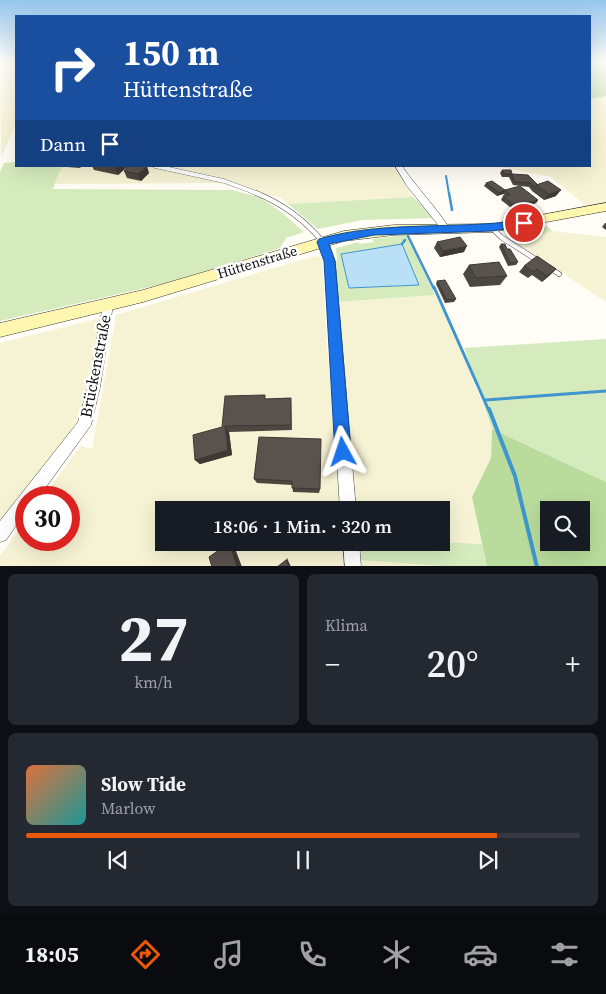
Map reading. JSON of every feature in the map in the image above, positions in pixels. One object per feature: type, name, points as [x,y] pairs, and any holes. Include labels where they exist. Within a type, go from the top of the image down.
[{"type":"main road","name":"Hüttenstraße","points":[[0,330],[108,305],[175,287],[323,242],[374,231],[492,228],[606,207]]},
{"type":"street","points":[[399,167],[446,229]]},
{"type":"street","points":[[323,242],[330,261],[347,501]]},
{"type":"street","name":"Brückenstraße","points":[[36,486],[84,425],[94,387],[108,305]]},
{"type":"street","name":"Brückenstraße","points":[[0,534],[15,514]]},
{"type":"street","points":[[352,551],[353,566]]},
{"type":"lane","points":[[160,167],[195,174],[255,191],[277,201],[310,228],[323,242]]},
{"type":"lane","points":[[492,228],[500,237],[559,274]]},
{"type":"shaded area","points":[[0,88],[15,88],[15,125],[1,158]]},
{"type":"shaded area","points":[[606,96],[606,203],[586,206],[551,177],[500,167],[591,167],[591,99]]},
{"type":"shaded area","points":[[63,167],[394,167],[413,197],[288,204],[281,198],[219,183],[55,184],[59,172]]},
{"type":"shaded area","points":[[552,231],[606,237],[606,302],[516,242]]},
{"type":"shaded area","points":[[315,256],[322,258],[327,346],[342,501],[155,501],[155,551],[347,551],[348,566],[0,566],[0,556],[15,535],[15,551],[80,551],[80,486],[51,486],[81,446],[92,449],[116,315]]},
{"type":"shaded area","points":[[435,295],[461,348],[492,429],[491,458],[472,497],[482,544],[450,543],[450,501],[355,501],[337,302]]},
{"type":"shaded area","points":[[101,318],[84,405],[69,434],[29,486],[15,486],[15,504],[0,523],[0,343]]},
{"type":"shaded area","points":[[361,560],[440,566],[362,566]]},
{"type":"green space","points":[[591,88],[606,88],[606,96],[591,99]]},
{"type":"green space","points":[[15,162],[15,167],[63,167],[59,172],[53,189],[232,190],[261,198],[304,232],[286,238],[280,248],[171,282],[0,321],[0,172],[4,163]]},
{"type":"green space","points":[[413,197],[435,218],[363,220],[318,229],[288,204]]},
{"type":"green space","points":[[547,226],[552,231],[516,242],[506,235]]},
{"type":"green space","points":[[407,235],[435,295],[337,302],[334,262],[337,261],[336,248],[358,242],[360,244],[374,242],[372,239]]},
{"type":"green space","points":[[606,339],[606,482],[492,429],[464,348]]},
{"type":"green space","points":[[492,429],[606,482],[606,566],[487,566],[472,497],[491,458]]},
{"type":"green space","points":[[450,543],[482,544],[487,566],[440,566],[361,560],[360,551],[450,551]]},
{"type":"water","points":[[402,244],[419,285],[349,288],[341,254]]},
{"type":"building","points":[[128,167],[146,167],[138,174],[124,171]]},
{"type":"building","points":[[502,170],[511,170],[512,174],[528,175],[537,184],[534,188],[531,183],[515,182],[511,174],[504,174]]},
{"type":"building","points":[[492,181],[505,190],[499,193],[486,183]]},
{"type":"building","points":[[548,181],[561,190],[549,194],[536,185]]},
{"type":"building","points":[[520,186],[538,200],[516,207],[503,196],[510,195],[505,190]]},
{"type":"building","points":[[460,237],[467,246],[443,251],[437,242]]},
{"type":"building","points":[[501,244],[505,244],[507,249],[510,249],[518,262],[510,263]]},
{"type":"building","points":[[537,256],[556,269],[547,276],[537,269],[534,272],[524,266]]},
{"type":"building","points":[[499,262],[507,276],[476,278],[469,265]]},
{"type":"building","points":[[445,280],[456,299],[447,300],[437,281]]},
{"type":"building","points":[[265,395],[265,399],[291,398],[291,425],[225,426],[228,450],[195,460],[193,435],[222,427],[225,396]]},
{"type":"building","points":[[259,437],[321,439],[320,489],[292,488],[292,481],[254,479]]},
{"type":"building","points":[[218,551],[232,551],[237,566],[212,566],[209,557]]},
{"type":"building","points":[[286,560],[289,566],[278,566]]},
{"type":"waterway","points":[[446,176],[449,194]]},
{"type":"waterway","points":[[449,193],[452,210]]},
{"type":"waterway","points":[[408,236],[434,289]]},
{"type":"waterway","points":[[402,244],[405,240]]},
{"type":"waterway","points":[[434,287],[489,411]]},
{"type":"waterway","points":[[485,400],[606,391]]},
{"type":"waterway","points":[[489,409],[515,476],[537,566]]},
{"type":"route","points":[[343,452],[330,261],[323,242],[374,231],[492,228],[524,223]]}]
